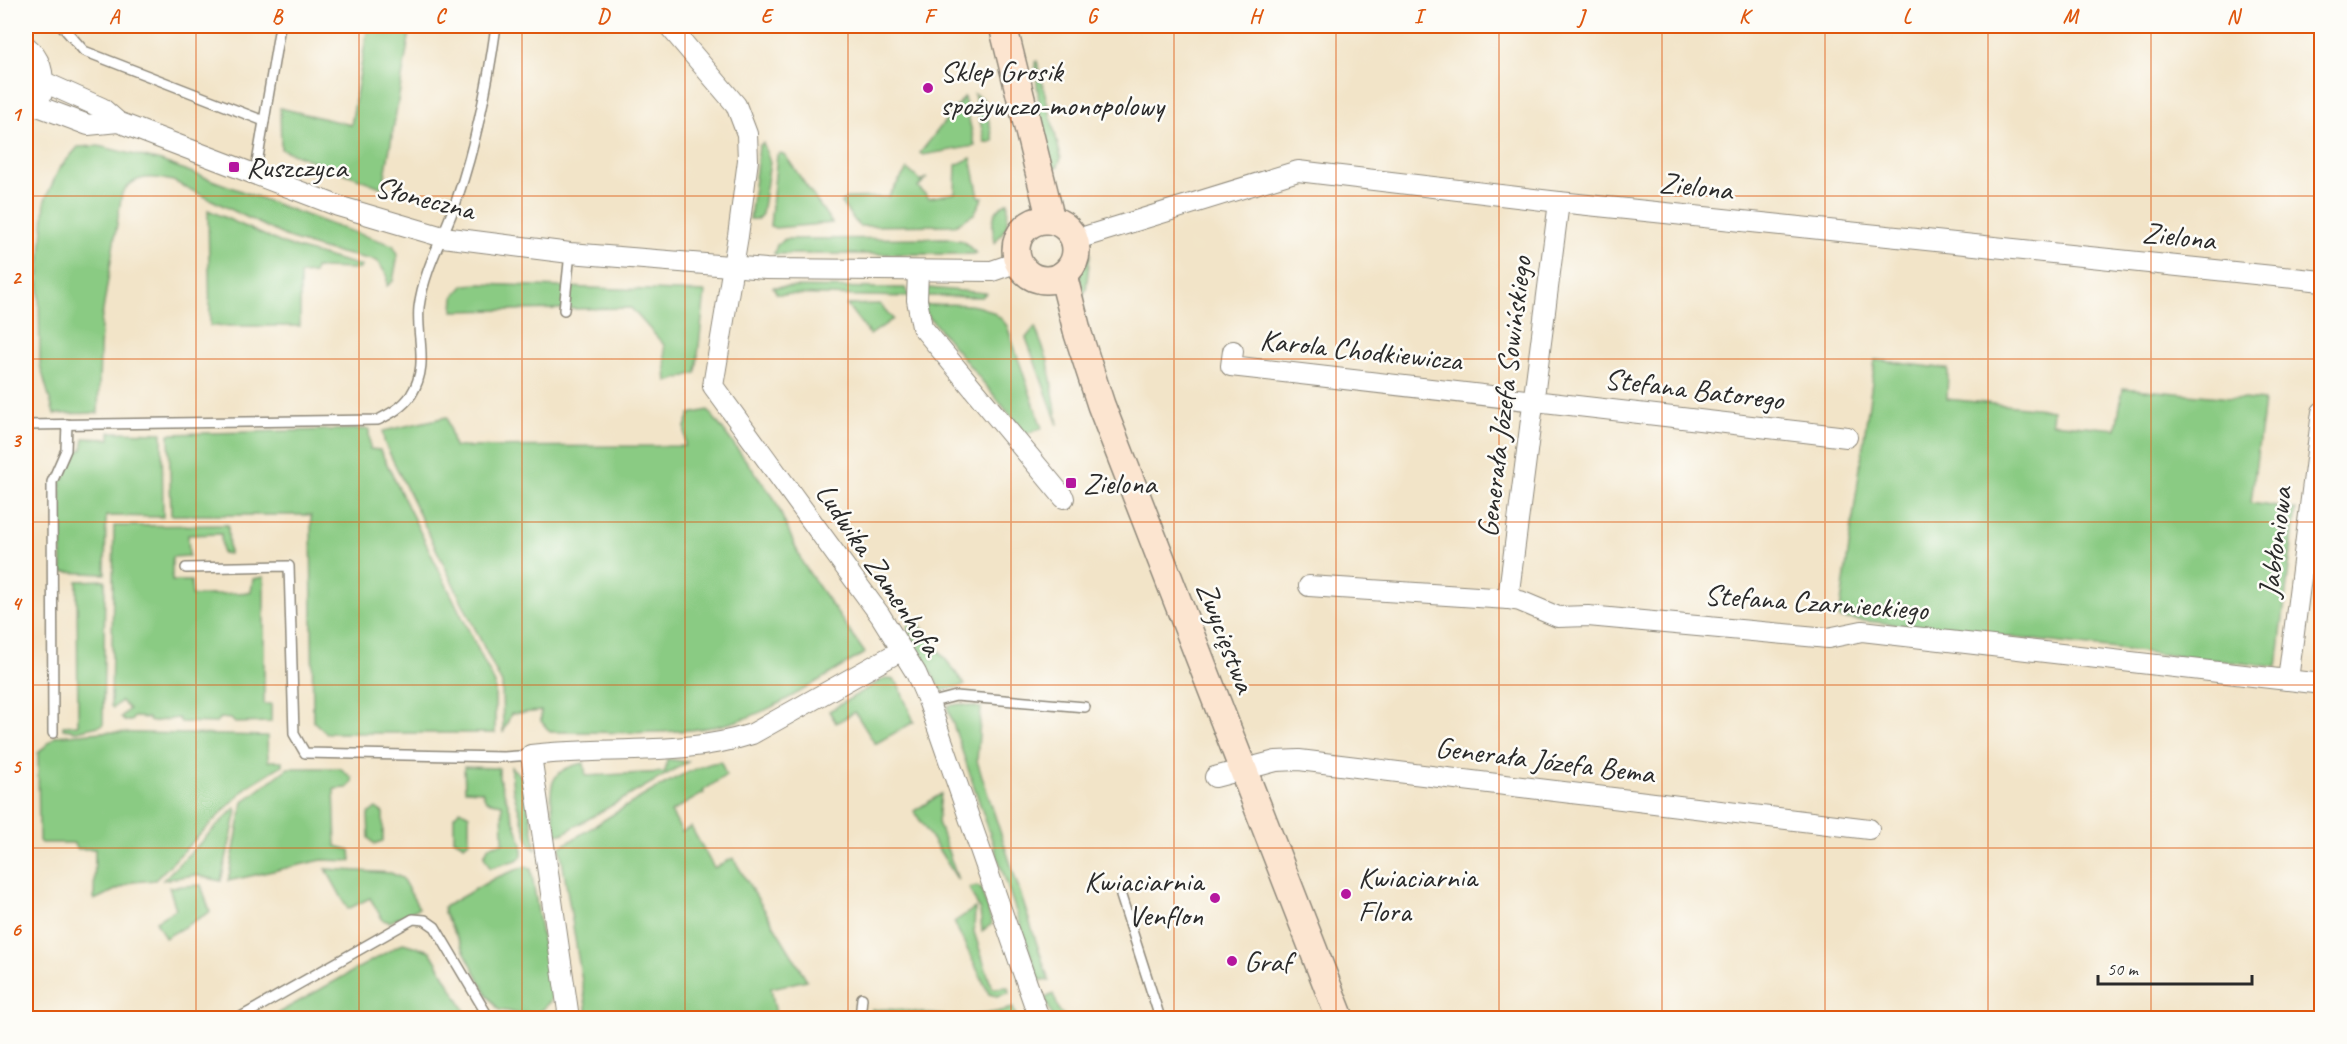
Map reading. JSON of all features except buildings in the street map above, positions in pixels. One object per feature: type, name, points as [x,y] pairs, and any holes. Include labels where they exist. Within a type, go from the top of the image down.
[{"type":"main road","points":[[1003,26],[1052,220]]},
{"type":"main road","points":[[1052,220],[1064,226],[1074,240],[1074,259],[1063,275],[1041,280],[1024,271],[1018,262],[1016,247],[1023,231],[1038,221],[1052,220]]},
{"type":"main road","name":"Zwycięstwa","points":[[1063,275],[1078,334],[1101,405],[1340,1018]]},
{"type":"street","name":"Ludwika Zamenhofa","points":[[669,26],[736,105],[747,134],[748,160],[713,386],[902,650],[929,703],[1039,1018]]},
{"type":"street","points":[[26,46],[39,60],[44,82],[42,94],[30,110]]},
{"type":"street","name":"Słoneczna","points":[[44,82],[102,108],[118,122],[350,210],[443,237],[570,253],[732,267],[992,271],[1018,262]]},
{"type":"street","name":"Słoneczna","points":[[30,110],[88,125],[118,122]]},
{"type":"street","name":"Zielona","points":[[1074,240],[1298,171],[1559,202],[2322,281]]},
{"type":"street","name":"Generała Józefa Sowińskiego","points":[[1508,599],[1559,202]]},
{"type":"street","points":[[918,271],[917,300],[922,327],[1064,498]]},
{"type":"street","name":"Karola Chodkiewicza","points":[[1233,351],[1231,366],[1534,400]]},
{"type":"street","name":"Stefana Batorego","points":[[1534,400],[1847,437]]},
{"type":"street","name":"Jabłoniowa","points":[[2288,680],[2322,412]]},
{"type":"street","name":"Stefana Czarnieckiego","points":[[1310,586],[1508,599],[1520,601],[1558,617],[1569,618],[1588,616],[1828,638],[1862,631],[2322,684]]},
{"type":"street","points":[[569,1018],[531,754],[691,747],[725,743],[752,734],[902,650]]},
{"type":"street","name":"Generała Józefa Bema","points":[[1215,777],[1276,761],[1299,760],[1869,829]]},
{"type":"lane","points":[[62,26],[78,47],[90,53],[264,121]]},
{"type":"lane","points":[[255,175],[280,26]]},
{"type":"lane","points":[[26,425],[378,420],[395,411],[411,395],[423,359],[419,327],[421,297],[427,270],[443,237],[463,181],[489,81],[496,26]]},
{"type":"lane","points":[[564,310],[570,253]]},
{"type":"lane","points":[[53,733],[52,483],[66,450],[67,424]]},
{"type":"lane","points":[[186,568],[289,566],[294,734],[304,753],[504,758],[531,754]]},
{"type":"lane","points":[[929,703],[956,696],[1085,707]]},
{"type":"lane","points":[[1121,896],[1160,1018]]},
{"type":"lane","points":[[239,1018],[413,919],[425,920],[435,927],[489,1018]]},
{"type":"lane","points":[[860,1018],[862,998]]},
{"type":"green space","points":[[368,26],[411,26],[383,188],[281,149],[280,108],[351,125]]},
{"type":"green space","points":[[1037,61],[1061,158],[1058,166],[1052,170],[1041,125],[1035,62]]},
{"type":"green space","points":[[974,94],[983,99],[994,141],[985,143]]},
{"type":"green space","points":[[964,97],[975,146],[923,155],[920,153]]},
{"type":"green space","points":[[763,143],[770,162],[762,214],[758,219],[750,219],[759,146]]},
{"type":"green space","points":[[98,146],[161,161],[332,225],[393,245],[398,254],[393,281],[387,286],[387,275],[377,261],[322,249],[291,239],[173,181],[145,178],[133,182],[122,193],[101,323],[98,413],[54,414],[40,365],[39,282],[45,200],[59,169],[78,147]]},
{"type":"green space","points":[[781,153],[785,155],[832,223],[775,228],[770,226],[777,155]]},
{"type":"green space","points":[[971,158],[979,197],[983,197],[974,214],[955,225],[859,226],[841,203],[846,198],[888,197],[907,169],[921,181],[927,178],[918,187],[929,198],[955,193],[956,165]]},
{"type":"green space","points":[[1008,202],[1007,226],[995,243],[993,219],[998,210]]},
{"type":"green space","points":[[208,210],[286,245],[361,266],[360,269],[315,268],[314,273],[300,274],[300,326],[210,326]]},
{"type":"green space","points":[[947,238],[963,241],[977,254],[774,254],[777,245],[785,239]]},
{"type":"green space","points":[[1090,255],[1086,290],[1083,295],[1080,274],[1083,264]]},
{"type":"green space","points":[[464,285],[705,292],[696,373],[667,382],[664,345],[631,308],[453,311],[454,296]]},
{"type":"green space","points":[[773,287],[905,288],[909,297],[777,294]]},
{"type":"green space","points":[[928,288],[986,293],[982,297],[924,296]]},
{"type":"green space","points":[[880,304],[893,319],[870,335],[847,305]]},
{"type":"green space","points":[[923,305],[969,305],[990,311],[999,317],[1007,326],[1042,428],[1026,434],[925,312]]},
{"type":"green space","points":[[1035,327],[1048,361],[1058,425],[1026,338]]},
{"type":"green space","points":[[1875,360],[1948,369],[1947,399],[2053,410],[2052,423],[2116,429],[2123,388],[2264,401],[2251,503],[2296,510],[2277,667],[1839,618]]},
{"type":"green space","points":[[708,410],[774,498],[803,564],[865,653],[782,702],[730,723],[665,732],[550,732],[541,721],[541,711],[511,714],[503,733],[502,684],[384,442],[383,431],[447,417],[454,447],[685,446],[685,427],[690,414]]},
{"type":"green space","points":[[369,429],[370,449],[380,450],[495,684],[495,733],[326,733],[313,721],[311,515],[171,515],[169,434]]},
{"type":"green space","points":[[110,432],[162,433],[163,517],[106,516],[105,574],[62,572],[61,478],[65,478],[65,469],[69,469],[70,460],[75,459],[76,451],[82,450],[84,438],[110,439]]},
{"type":"green space","points":[[228,525],[229,554],[222,553],[221,534],[188,535],[189,556],[172,557],[172,581],[191,581],[192,596],[251,592],[253,579],[264,577],[264,704],[271,704],[271,722],[235,723],[231,719],[220,718],[215,723],[181,722],[178,718],[151,722],[148,718],[134,717],[131,721],[124,721],[121,717],[129,709],[121,701],[113,708],[111,706],[114,526]]},
{"type":"green space","points":[[105,580],[103,725],[77,731],[63,729],[63,726],[78,725],[77,581]]},
{"type":"green space","points":[[916,620],[965,685],[941,691],[907,627]]},
{"type":"green space","points":[[885,678],[894,680],[898,684],[914,722],[875,744],[855,712],[836,723],[829,711]]},
{"type":"green space","points":[[960,704],[981,708],[977,761],[1049,981],[1039,980],[947,706]]},
{"type":"green space","points":[[102,732],[267,736],[268,761],[282,761],[282,765],[248,786],[155,880],[133,882],[94,900],[95,849],[78,849],[73,843],[41,843],[39,841],[38,753],[56,736]]},
{"type":"green space","points":[[667,759],[688,762],[562,834],[556,833],[551,797],[554,779],[560,772],[584,763],[586,776],[665,772]]},
{"type":"green space","points":[[721,762],[726,775],[703,791],[704,793],[671,812],[682,832],[691,827],[714,868],[733,858],[807,980],[771,988],[776,1015],[818,1014],[817,1018],[588,1018],[560,847],[664,784],[706,765]]},
{"type":"green space","points":[[464,767],[499,768],[499,778],[522,844],[522,856],[517,860],[490,868],[484,856],[489,846],[503,843],[502,804],[486,801],[482,791],[465,790]]},
{"type":"green space","points":[[511,767],[524,779],[536,850],[530,845],[513,791]]},
{"type":"green space","points":[[288,768],[340,768],[352,778],[352,783],[347,788],[334,789],[336,846],[350,850],[351,861],[322,860],[228,881],[243,802]]},
{"type":"green space","points":[[941,794],[938,822],[958,880],[914,811]]},
{"type":"green space","points":[[235,808],[237,811],[221,881],[195,875],[163,880]]},
{"type":"green space","points":[[376,808],[383,813],[383,841],[374,844],[369,838],[368,814]]},
{"type":"green space","points":[[460,810],[469,815],[469,841],[464,845],[454,839],[454,816]]},
{"type":"green space","points":[[526,866],[531,869],[552,998],[541,1011],[535,1014],[499,1010],[488,996],[444,913],[444,907],[495,878]]},
{"type":"green space","points":[[326,869],[391,873],[402,878],[419,908],[390,922],[383,920],[370,898],[348,909]]},
{"type":"green space","points":[[201,885],[210,912],[165,938],[156,921],[176,909],[169,887]]},
{"type":"green space","points":[[977,886],[981,889],[992,924],[982,931],[980,911],[969,888]]},
{"type":"green space","points":[[975,908],[974,932],[992,988],[1008,987],[1009,993],[997,996],[989,994],[954,922]]},
{"type":"green space","points":[[403,943],[430,951],[464,1009],[464,1018],[269,1018]]},
{"type":"green space","points":[[1053,994],[1060,1012],[1067,1018],[1053,1018],[1045,998]]},
{"type":"green space","points":[[1013,1008],[1017,1018],[867,1018],[872,1010],[882,1009],[956,1016],[981,1015]]},
{"type":"place","name":"Sklep Grosik spożywczo-monopolowy","points":[[928,88]]},
{"type":"place","name":"Ruszczyca","points":[[234,167]]},
{"type":"place","name":"Zielona","points":[[1071,483]]},
{"type":"place","name":"Kwiaciarnia Flora","points":[[1346,894]]},
{"type":"place","name":"Kwiaciarnia Venflon","points":[[1215,898]]},
{"type":"place","name":"Graf","points":[[1232,961]]}]
